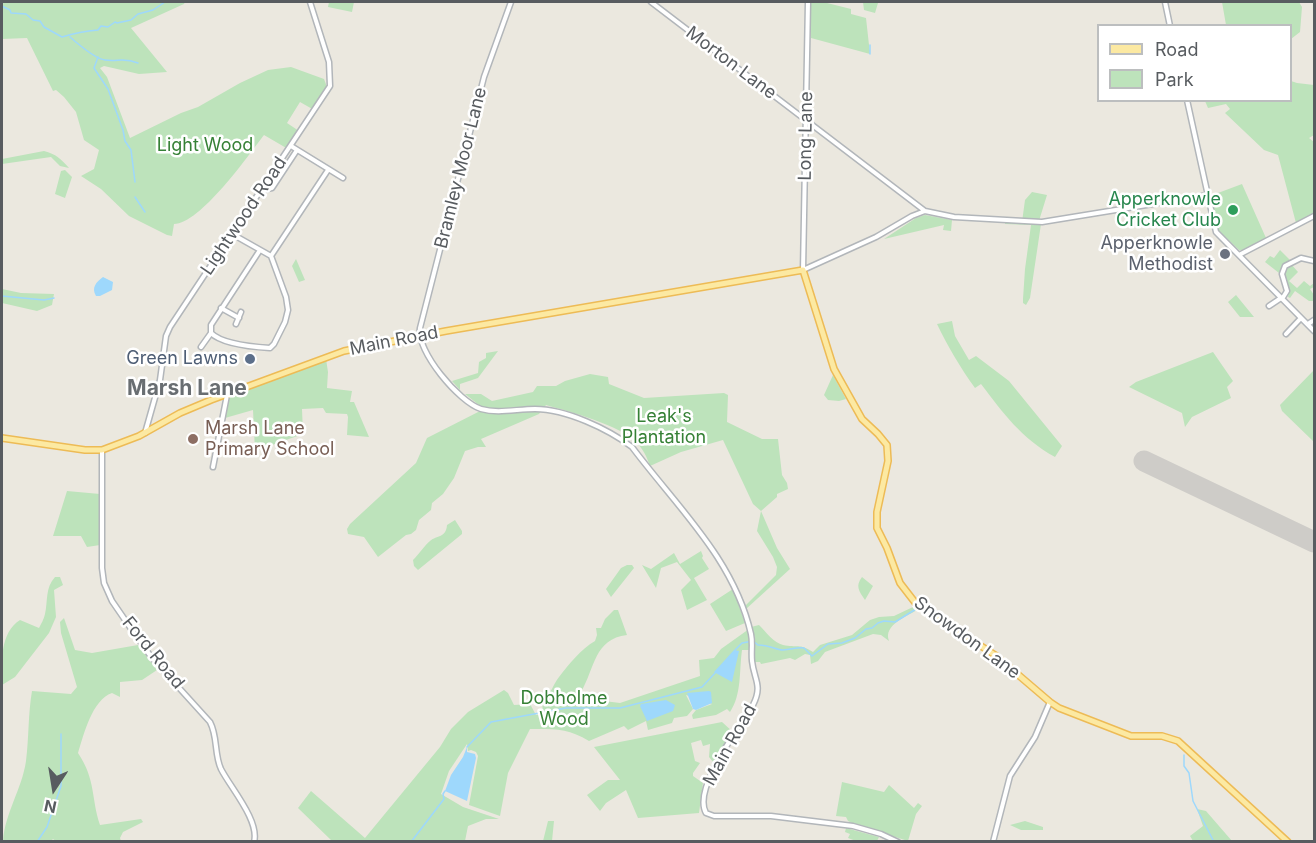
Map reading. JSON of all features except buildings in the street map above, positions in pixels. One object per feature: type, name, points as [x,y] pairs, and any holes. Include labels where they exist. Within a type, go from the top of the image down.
[{"type":"main road","name":"Main Road","points":[[2,438],[85,450],[102,450],[145,433],[180,413],[332,354],[420,336],[803,270]]},
{"type":"main road","name":"Snowdon Lane","points":[[803,270],[834,369],[862,419],[886,445],[888,461],[877,512],[877,528],[888,548],[900,583],[917,605],[995,655],[1050,702],[1131,736],[1162,736],[1178,741],[1288,842]]},
{"type":"street","name":"Lightwood Road","points":[[145,433],[163,366],[167,332],[328,91],[331,79],[326,51],[310,2]]},
{"type":"street","name":"Bramley Moor Lane","points":[[420,336],[484,77],[511,2]]},
{"type":"street","name":"Morton Lane","points":[[651,2],[925,211]]},
{"type":"street","name":"Long Lane","points":[[803,270],[808,2]]},
{"type":"street","points":[[1165,2],[1170,24]]},
{"type":"street","points":[[1187,102],[1216,232],[1314,331]]},
{"type":"street","points":[[291,146],[344,178]]},
{"type":"street","points":[[264,187],[272,188],[297,150]]},
{"type":"street","points":[[271,256],[328,170]]},
{"type":"street","points":[[803,270],[876,237],[925,211],[954,217],[1042,222],[1208,195]]},
{"type":"street","points":[[1239,255],[1314,216]]},
{"type":"street","points":[[211,333],[218,338],[239,344],[267,348],[272,346],[286,319],[288,305],[271,256],[232,234]]},
{"type":"street","points":[[201,347],[202,341],[211,333],[211,325],[261,250]]},
{"type":"street","points":[[1269,306],[1282,299],[1287,291],[1282,274],[1285,266],[1301,258],[1314,261]]},
{"type":"street","points":[[221,309],[239,318]]},
{"type":"street","points":[[236,324],[241,312]]},
{"type":"street","points":[[1286,334],[1301,318]]},
{"type":"street","points":[[1308,324],[1314,320]]},
{"type":"street","name":"Main Road","points":[[420,336],[431,360],[443,378],[459,395],[479,409],[492,411],[546,410],[562,414],[618,437],[632,447],[721,560],[738,591],[752,641],[752,664],[759,692],[706,784],[703,806],[706,813],[714,816],[771,816],[853,826],[881,834],[898,842]]},
{"type":"street","points":[[213,467],[227,394]]},
{"type":"street","name":"Ford Road","points":[[102,450],[104,583],[112,601],[146,651],[210,722],[220,765],[250,818],[255,830],[254,842]]},
{"type":"street","points":[[993,842],[1010,776],[1035,737],[1050,702]]},
{"type":"green space","name":"Light Wood","points":[[2,2],[185,2],[131,28],[167,72],[139,74],[104,66],[100,68],[107,77],[130,138],[198,107],[268,70],[291,67],[324,79],[327,87],[314,110],[300,102],[287,123],[299,131],[288,149],[264,135],[210,201],[185,221],[174,224],[172,236],[167,235],[129,216],[101,189],[81,176],[94,169],[99,150],[84,140],[76,112],[64,97],[56,90],[53,91],[27,38],[2,39]]},
{"type":"green space","points":[[329,2],[354,2],[352,12],[328,7]]},
{"type":"green space","points":[[811,2],[823,2],[851,9],[851,14],[866,18],[870,54],[811,38]]},
{"type":"green space","points":[[863,2],[910,2],[878,3],[875,13],[864,10]]},
{"type":"green space","points":[[1222,2],[1299,2],[1302,7],[1300,32],[1292,38],[1292,24],[1226,24]]},
{"type":"green space","points":[[1292,81],[1314,85],[1314,135],[1309,138],[1314,142],[1314,213],[1296,223],[1278,155],[1264,150],[1225,113],[1230,109],[1226,104],[1208,108],[1205,102],[1292,102]]},
{"type":"green space","points":[[44,151],[58,157],[69,168],[60,166],[51,157],[2,164],[2,159]]},
{"type":"green space","points":[[65,170],[72,177],[65,198],[55,194],[61,171]]},
{"type":"green space","name":"Apperknowle Cricket Club","points":[[1242,184],[1266,238],[1239,250],[1219,231],[1210,196]]},
{"type":"green space","points":[[1032,192],[1047,195],[1038,224],[1041,224],[1030,298],[1026,305],[1023,299],[1031,225],[1005,224],[1005,222],[1022,222],[1025,200]]},
{"type":"green space","points":[[925,215],[952,220],[951,231],[943,230],[944,225],[884,239],[916,218]]},
{"type":"green space","points":[[1280,250],[1290,260],[1283,265],[1279,273],[1265,262],[1270,256],[1274,258]]},
{"type":"green space","points":[[296,259],[305,280],[299,282],[292,266]]},
{"type":"green space","points":[[1291,264],[1298,272],[1289,281],[1297,288],[1304,281],[1310,286],[1314,283],[1314,287],[1310,289],[1314,295],[1313,301],[1309,301],[1295,291],[1290,298],[1288,297],[1289,290],[1284,272]]},
{"type":"green space","points":[[2,289],[21,293],[54,294],[52,305],[37,311],[2,303]]},
{"type":"green space","points":[[1236,295],[1254,317],[1240,317],[1228,302]]},
{"type":"green space","points":[[952,321],[955,336],[969,360],[976,356],[1009,381],[1062,446],[1055,457],[1032,442],[981,384],[975,388],[954,357],[937,324]]},
{"type":"green space","points":[[498,351],[478,378],[460,384],[460,390],[452,381],[478,373],[479,362],[486,358],[486,353]]},
{"type":"green space","points":[[1213,352],[1233,381],[1227,387],[1231,398],[1192,417],[1185,427],[1182,413],[1129,387],[1136,382]]},
{"type":"green space","points":[[326,359],[327,388],[352,391],[350,402],[354,402],[369,437],[347,435],[347,414],[326,413],[323,408],[302,409],[303,434],[255,451],[253,410],[225,418],[229,396]]},
{"type":"green space","points":[[1314,370],[1314,442],[1282,411],[1280,405]]},
{"type":"green space","name":"Leak's Plantation","points":[[590,374],[608,377],[609,384],[644,398],[724,393],[728,395],[727,422],[762,439],[778,439],[782,475],[788,489],[777,494],[777,497],[761,511],[753,504],[723,440],[681,452],[650,466],[641,447],[618,430],[546,405],[539,414],[481,439],[486,447],[465,451],[454,478],[443,494],[432,503],[431,510],[419,520],[416,530],[378,557],[364,537],[348,534],[347,529],[350,524],[416,463],[427,438],[484,409],[465,394],[481,394],[492,401],[533,392],[537,386],[556,386]]},
{"type":"green space","points":[[833,375],[846,399],[828,400],[824,395]]},
{"type":"green space","points":[[67,491],[100,494],[100,545],[87,547],[81,536],[53,536]]},
{"type":"green space","points":[[761,511],[777,548],[790,569],[746,609],[746,605],[776,575],[777,567],[773,557],[757,531]]},
{"type":"green space","points":[[455,520],[462,534],[418,570],[413,560],[428,543],[443,534],[447,525]]},
{"type":"green space","points":[[701,551],[702,558],[709,569],[694,578],[707,600],[687,610],[681,590],[691,580],[677,562],[661,568],[656,588],[642,565],[651,569],[674,553],[680,564]]},
{"type":"green space","points":[[632,565],[634,568],[611,597],[606,589],[621,568]]},
{"type":"green space","points":[[55,577],[60,577],[63,585],[54,590],[56,617],[49,633],[15,677],[2,685],[5,640],[13,625],[20,620],[39,628],[45,616],[47,595]]},
{"type":"green space","points":[[862,577],[873,586],[865,600],[859,588]]},
{"type":"green space","points":[[733,589],[745,623],[726,631],[710,604]]},
{"type":"green space","points":[[913,607],[917,610],[889,630],[889,641],[881,635],[873,634],[825,652],[818,661],[811,664],[810,655],[805,654],[795,660],[790,658],[761,664],[754,662],[755,638],[751,627],[759,625],[780,644],[801,647],[813,652],[820,645],[852,635],[870,620],[894,616]]},
{"type":"green space","name":"Dobholme Wood","points":[[614,610],[618,610],[627,635],[608,642],[597,656],[581,692],[585,704],[604,701],[620,703],[700,676],[699,660],[714,658],[721,649],[749,629],[749,650],[742,650],[737,698],[730,712],[727,709],[716,715],[693,719],[692,715],[696,710],[712,704],[686,695],[693,709],[687,716],[674,718],[672,723],[648,730],[646,721],[628,730],[624,726],[589,741],[567,731],[530,729],[508,773],[500,816],[469,805],[478,756],[476,752],[468,751],[467,744],[449,771],[441,794],[463,807],[499,819],[486,819],[468,826],[465,841],[332,841],[298,808],[311,791],[365,838],[440,747],[451,729],[468,712],[504,690],[514,705],[530,704],[536,715],[543,714],[542,700],[571,662],[595,641],[596,628],[601,628],[605,619]]},
{"type":"green space","points":[[64,618],[75,650],[92,653],[138,645],[157,670],[142,680],[120,682],[120,697],[112,693],[99,703],[90,718],[78,753],[88,772],[100,825],[141,819],[143,822],[123,832],[121,841],[57,842],[53,839],[51,841],[3,841],[4,831],[26,761],[32,691],[71,694],[77,687],[61,633],[60,622]]},
{"type":"green space","points":[[722,722],[733,732],[714,763],[709,757],[710,744],[703,746],[701,740],[691,743],[695,761],[700,763],[693,776],[703,783],[699,813],[638,818],[626,790],[606,803],[600,811],[587,795],[608,780],[620,780],[594,747]]},
{"type":"green space","points":[[842,782],[884,792],[889,785],[914,808],[918,803],[922,806],[916,814],[908,841],[854,824],[846,817],[836,816]]},
{"type":"green space","points":[[1197,809],[1206,811],[1232,841],[1193,841],[1190,836],[1203,826]]},
{"type":"green space","points":[[548,821],[554,821],[552,841],[543,841]]},
{"type":"green space","points":[[1025,821],[1043,827],[1043,830],[1021,830],[1010,825]]},
{"type":"green space","points":[[846,828],[879,837],[877,841],[856,841],[848,838],[850,834],[845,832]]},
{"type":"water","points":[[103,277],[113,282],[112,290],[96,296],[95,285]]},
{"type":"water","points":[[734,650],[739,651],[732,682],[714,672]]},
{"type":"water","points":[[709,691],[712,703],[696,710],[693,709],[687,693]]},
{"type":"water","points":[[666,700],[675,705],[673,711],[647,721],[641,704]]},
{"type":"water","points":[[467,747],[467,752],[475,754],[476,758],[467,801],[445,791]]},
{"type":"waterway","points":[[2,6],[11,13],[26,14],[33,20],[40,21],[44,27],[62,37],[98,30],[101,26],[108,27],[115,22],[131,20],[138,14],[153,10],[165,2]]},
{"type":"waterway","points":[[70,37],[101,59],[128,60],[138,63]]},
{"type":"waterway","points":[[870,45],[870,54]]},
{"type":"waterway","points":[[98,57],[94,68],[108,89],[125,141],[131,150],[135,182]]},
{"type":"waterway","points":[[135,197],[145,212]]},
{"type":"waterway","points":[[2,296],[44,300],[54,298]]},
{"type":"waterway","points":[[735,650],[742,643],[753,641],[758,645],[780,650],[804,648],[812,656],[828,644],[842,643],[855,638],[878,623],[895,622],[916,609]]},
{"type":"waterway","points":[[467,747],[491,722],[566,708],[620,708],[702,687],[716,672]]},
{"type":"waterway","points":[[37,842],[47,827],[61,786],[61,734]]},
{"type":"waterway","points":[[1184,755],[1184,766],[1189,773],[1193,801],[1214,842]]},
{"type":"waterway","points":[[411,842],[444,799],[445,791]]},
{"type":"runway","points":[[1144,461],[1314,542]]},
{"type":"place","name":"Apperknowle Cricket Club","points":[[1233,210]]},
{"type":"place","name":"Apperknowle Methodist","points":[[1225,254]]},
{"type":"place","name":"Green Lawns","points":[[250,359]]},
{"type":"place","name":"Marsh Lane Primary School","points":[[193,439]]},
{"type":"district","name":"Marsh Lane","points":[[187,389]]}]
